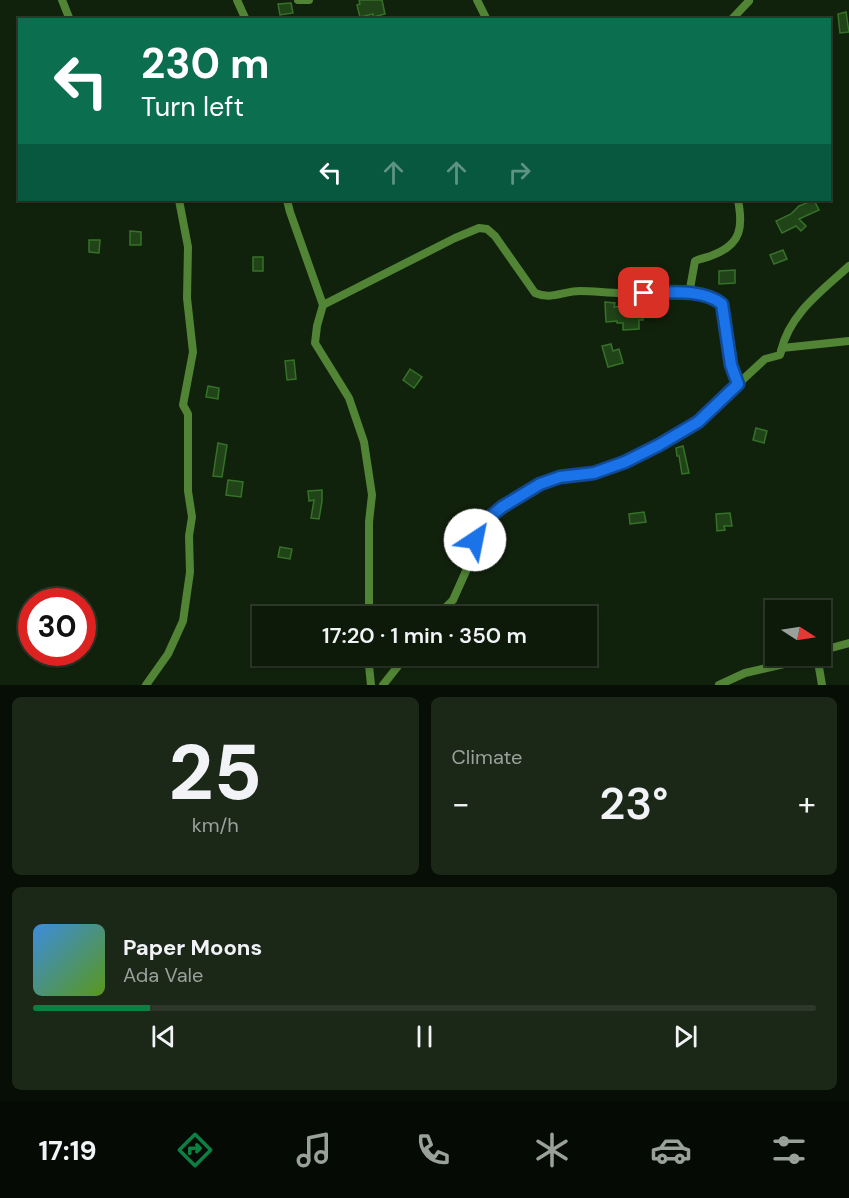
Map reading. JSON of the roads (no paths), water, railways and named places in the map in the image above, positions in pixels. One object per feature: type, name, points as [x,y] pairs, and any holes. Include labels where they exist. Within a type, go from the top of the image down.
[{"type":"street","points":[[62,0],[69,18]]},
{"type":"street","points":[[237,0],[245,18]]},
{"type":"street","points":[[298,0],[309,0]]},
{"type":"street","points":[[477,0],[486,18]]},
{"type":"street","points":[[733,18],[748,1]]},
{"type":"street","points":[[146,685],[168,654],[183,621],[190,572],[189,536],[192,517],[188,491],[188,414],[183,405],[192,345],[187,298],[188,247],[179,201]]},
{"type":"street","points":[[287,201],[323,305],[315,343],[349,398],[364,442],[372,495],[369,522],[369,606]]},
{"type":"street","points":[[689,294],[695,261],[722,250],[738,235],[741,228],[738,201]]},
{"type":"street","points":[[323,305],[455,238],[479,228],[487,228],[535,293],[541,296],[578,291],[689,294],[718,301],[722,304],[731,365],[738,384]]},
{"type":"street","points":[[780,355],[784,337],[793,320],[849,266]]},
{"type":"street","points":[[780,355],[782,348],[849,341]]},
{"type":"street","points":[[447,606],[453,600],[466,571],[475,540],[484,522],[502,507],[540,484],[560,477],[594,473],[625,462],[659,445],[698,422],[765,359],[780,355]]},
{"type":"street","points":[[831,648],[849,643]]},
{"type":"street","points":[[369,666],[371,685]]},
{"type":"street","points":[[384,685],[398,666]]},
{"type":"street","points":[[719,685],[745,673],[776,666]]},
{"type":"street","points":[[817,666],[822,685]]}]
